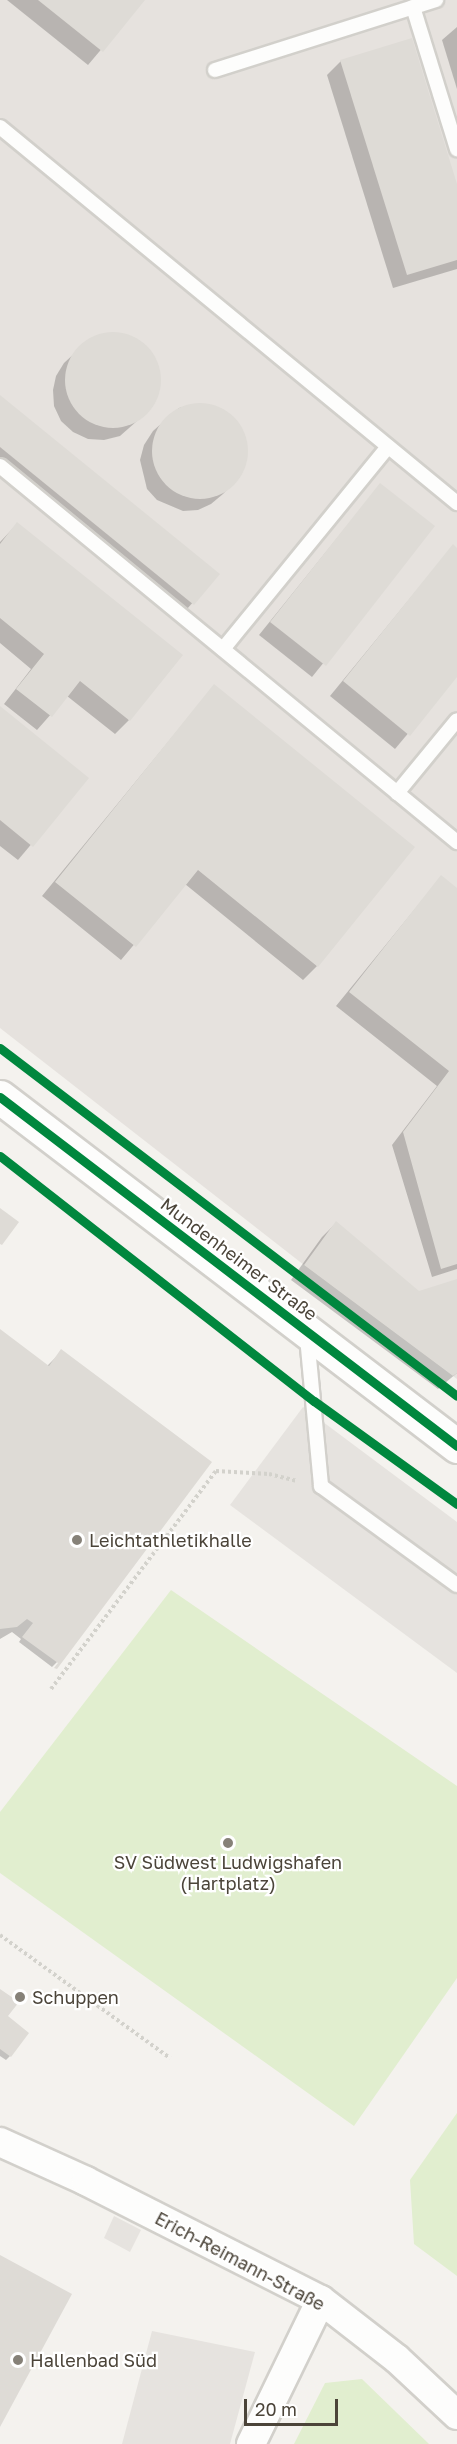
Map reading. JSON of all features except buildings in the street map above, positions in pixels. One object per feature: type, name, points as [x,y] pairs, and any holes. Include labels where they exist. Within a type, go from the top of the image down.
[{"type":"street","name":"Mundenheimer Straße","points":[[0,1097],[457,1446]]},
{"type":"street","name":"Erich-Reimann-Straße","points":[[0,2142],[86,2181],[321,2300],[398,2359],[457,2415]]},
{"type":"street","points":[[251,2444],[321,2300]]},
{"type":"lane","points":[[214,70],[436,0]]},
{"type":"lane","points":[[412,7],[457,149]]},
{"type":"lane","points":[[0,127],[457,503]]},
{"type":"lane","points":[[223,649],[388,447]]},
{"type":"lane","points":[[0,466],[457,842]]},
{"type":"lane","points":[[397,793],[457,720]]},
{"type":"lane","points":[[307,1331],[321,1486],[457,1585]]},
{"type":"path","points":[[51,1689],[216,1470],[269,1474],[321,1486]]},
{"type":"path","points":[[0,1935],[170,2058]]},
{"type":"shaded area","points":[[0,0],[457,0],[457,1379],[304,1265],[0,1028]]},
{"type":"shaded area","points":[[303,1407],[457,1522],[457,1673],[230,1505]]},
{"type":"shaded area","points":[[114,2216],[141,2230],[130,2252],[104,2238]]},
{"type":"shaded area","points":[[152,2331],[255,2352],[230,2444],[122,2444]]},
{"type":"green space","name":"SV Südwest Ludwigshafen (Hartplatz)","points":[[171,1590],[457,1786],[457,1978],[354,2126],[0,1873],[0,1812]]},
{"type":"green space","points":[[457,2113],[457,2276],[414,2244],[410,2180]]},
{"type":"green space","points":[[362,2379],[429,2444],[294,2444],[325,2383]]},
{"type":"cycle path","points":[[0,1048],[457,1396]]},
{"type":"cycle path","points":[[0,1097],[457,1446]]},
{"type":"cycle path","points":[[0,1156],[314,1401],[457,1504]]},
{"type":"place","name":"Leichtathletikhalle","points":[[77,1540]]},
{"type":"place","name":"SV Südwest Ludwigshafen (Hartplatz)","points":[[228,1843]]},
{"type":"place","name":"Schuppen","points":[[20,1997]]},
{"type":"place","name":"Hallenbad Süd","points":[[18,2360]]}]
